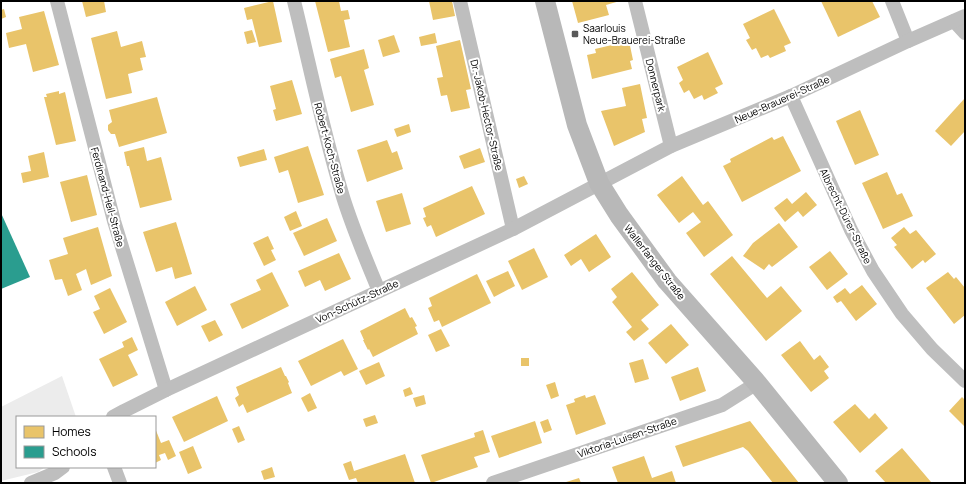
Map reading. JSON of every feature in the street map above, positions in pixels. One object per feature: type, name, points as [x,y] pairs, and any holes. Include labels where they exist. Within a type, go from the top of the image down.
[{"type":"main road","name":"Wallerfanger Straße","points":[[545,1],[578,125],[600,183],[619,215],[667,281],[757,383],[838,483]]},
{"type":"street","name":"Ferdinand-Heil-Straße","points":[[57,1],[114,221],[166,390]]},
{"type":"street","name":"Robert-Koch-Straße","points":[[294,1],[331,156],[343,197],[356,235],[379,291]]},
{"type":"street","name":"Dr.-Jakob-Hector-Straße","points":[[460,1],[513,229]]},
{"type":"street","name":"Donnerpark","points":[[635,1],[671,146]]},
{"type":"street","points":[[892,1],[908,41]]},
{"type":"street","name":"Neue-Brauerei-Straße","points":[[600,183],[671,146],[791,96],[908,41],[960,19]]},
{"type":"street","points":[[960,19],[965,33]]},
{"type":"street","name":"Albrecht-Dürer-Straße","points":[[791,96],[851,230],[873,270],[902,314],[932,349],[965,381]]},
{"type":"street","name":"Von-Schütz-Straße","points":[[115,416],[166,390],[513,229],[600,183]]},
{"type":"street","name":"Viktoria-Luisen-Straße","points":[[493,483],[722,404],[757,383]]},
{"type":"street","points":[[31,483],[55,473],[62,468]]},
{"type":"street","points":[[114,468],[120,483]]},
{"type":"shaded area","points":[[62,376],[76,416],[16,416],[16,468],[44,468],[38,472],[1,481],[1,407]]},
{"type":"building: Homes","points":[[82,1],[104,1],[106,12],[86,17]]},
{"type":"building: Homes","points":[[273,1],[282,42],[259,47],[252,19],[247,20],[244,8]]},
{"type":"building: Homes","points":[[315,1],[339,1],[341,11],[348,10],[350,19],[344,20],[350,47],[328,52]]},
{"type":"building: Homes","points":[[429,1],[452,1],[455,16],[433,20]]},
{"type":"building: Homes","points":[[572,1],[620,1],[606,5],[609,15],[578,23]]},
{"type":"building: Homes","points":[[821,1],[872,1],[880,17],[838,37]]},
{"type":"building: Homes","points":[[4,9],[6,17],[1,19],[1,10]]},
{"type":"building: Homes","points":[[774,9],[791,43],[784,46],[786,51],[770,58],[768,55],[761,58],[756,48],[752,50],[746,40],[750,38],[743,24]]},
{"type":"building: Homes","points":[[44,11],[59,65],[33,72],[26,44],[9,48],[6,33],[22,29],[19,17]]},
{"type":"building: Homes","points":[[252,30],[256,42],[247,44],[244,32]]},
{"type":"building: Homes","points":[[117,31],[121,47],[142,41],[146,57],[140,58],[143,70],[128,74],[132,93],[106,99],[91,38]]},
{"type":"building: Homes","points":[[435,33],[437,43],[421,46],[419,37]]},
{"type":"building: Homes","points":[[394,35],[400,52],[383,57],[378,40]]},
{"type":"building: Homes","points":[[460,40],[471,89],[466,90],[470,108],[451,112],[447,95],[441,96],[437,78],[443,77],[436,46]]},
{"type":"building: Homes","points":[[629,41],[633,60],[630,61],[632,69],[592,79],[587,55],[596,53],[595,49]]},
{"type":"building: Homes","points":[[364,49],[369,68],[364,70],[374,105],[351,112],[341,76],[335,78],[330,59]]},
{"type":"building: Homes","points":[[708,52],[723,84],[715,88],[718,93],[704,100],[702,95],[694,99],[689,90],[684,93],[679,83],[683,80],[677,67]]},
{"type":"building: Homes","points":[[292,80],[302,114],[276,121],[273,110],[276,109],[270,86]]},
{"type":"building: Homes","points":[[640,84],[647,118],[642,119],[645,132],[614,146],[601,111],[626,106],[622,88]]},
{"type":"building: Homes","points":[[59,91],[59,94],[65,92],[76,141],[56,145],[44,97],[47,97],[46,94]]},
{"type":"building: Homes","points":[[157,97],[167,133],[119,147],[115,134],[111,134],[108,130],[108,125],[112,122],[109,110]]},
{"type":"building: Homes","points":[[965,98],[965,131],[951,146],[935,131]]},
{"type":"building: Homes","points":[[860,110],[879,155],[855,165],[836,121]]},
{"type":"building: Homes","points":[[409,124],[411,132],[397,137],[394,129]]},
{"type":"building: Homes","points":[[783,136],[801,171],[742,202],[723,166],[731,162],[730,159],[772,137],[774,140]]},
{"type":"building: Homes","points":[[387,140],[392,153],[397,151],[403,169],[367,182],[357,150]]},
{"type":"building: Homes","points":[[308,146],[324,195],[298,203],[288,170],[279,173],[274,157]]},
{"type":"building: Homes","points":[[144,147],[147,161],[161,157],[172,200],[140,208],[124,152]]},
{"type":"building: Homes","points":[[480,148],[485,162],[464,169],[459,156]]},
{"type":"building: Homes","points":[[264,149],[267,160],[240,167],[237,157]]},
{"type":"building: Homes","points":[[44,152],[49,177],[23,183],[21,173],[31,171],[28,156]]},
{"type":"building: Homes","points":[[887,172],[897,195],[902,193],[913,216],[883,229],[862,183]]},
{"type":"building: Homes","points":[[87,175],[97,215],[71,222],[60,182]]},
{"type":"building: Homes","points":[[524,176],[528,184],[519,188],[516,179]]},
{"type":"building: Homes","points":[[682,176],[703,205],[708,201],[733,235],[704,257],[686,233],[701,222],[693,212],[679,223],[657,195]]},
{"type":"building: Homes","points":[[472,186],[485,214],[436,237],[431,225],[427,227],[423,218],[426,217],[423,208]]},
{"type":"building: Homes","points":[[806,192],[817,205],[803,217],[798,211],[785,222],[774,208],[787,198],[792,204]]},
{"type":"building: Homes","points":[[402,193],[411,224],[386,232],[376,201]]},
{"type":"building: Homes","points":[[296,211],[302,226],[290,231],[284,217]]},
{"type":"building: Homes","points":[[327,218],[337,241],[304,256],[293,233]]},
{"type":"building: Homes","points":[[176,222],[192,274],[175,279],[172,267],[156,272],[143,232]]},
{"type":"building: Homes","points":[[779,223],[798,247],[772,267],[769,264],[764,270],[743,256],[753,243]]},
{"type":"building: Homes","points":[[98,227],[112,276],[91,285],[86,269],[76,274],[82,290],[68,296],[62,279],[55,280],[49,260],[68,254],[63,238]]},
{"type":"building: Homes","points":[[904,227],[910,234],[916,230],[936,254],[925,263],[923,260],[912,269],[894,247],[897,245],[891,238]]},
{"type":"building: Homes","points":[[596,234],[611,257],[589,272],[581,259],[571,266],[564,255]]},
{"type":"building: Homes","points":[[268,236],[274,249],[271,250],[276,260],[264,266],[253,243]]},
{"type":"building: Homes","points":[[534,248],[548,277],[522,290],[508,261]]},
{"type":"building: Homes","points":[[830,251],[848,274],[827,290],[809,267]]},
{"type":"building: Homes","points":[[339,253],[351,279],[325,291],[320,280],[305,287],[298,271]]},
{"type":"building: Homes","points":[[732,256],[767,298],[781,286],[802,311],[766,341],[710,274]]},
{"type":"building: Homes","points":[[508,271],[515,286],[494,297],[486,281]]},
{"type":"building: Homes","points":[[272,272],[289,306],[242,329],[230,304],[261,290],[256,280]]},
{"type":"building: Homes","points":[[632,272],[659,305],[641,320],[649,329],[634,341],[626,332],[632,327],[612,302],[617,297],[611,289]]},
{"type":"building: Homes","points":[[948,272],[954,279],[956,277],[965,288],[965,315],[954,324],[926,288]]},
{"type":"building: Homes","points":[[477,274],[491,303],[442,327],[439,320],[434,322],[428,308],[432,306],[429,298]]},
{"type":"building: Homes","points":[[862,285],[877,304],[856,321],[841,301],[837,303],[833,297],[845,288],[850,294]]},
{"type":"building: Homes","points":[[195,286],[207,310],[177,326],[165,302]]},
{"type":"building: Homes","points":[[110,288],[127,322],[104,334],[93,312],[100,309],[94,296]]},
{"type":"building: Homes","points":[[405,308],[410,318],[412,317],[417,326],[415,327],[418,334],[373,357],[363,340],[360,331]]},
{"type":"building: Homes","points":[[215,320],[223,335],[209,342],[201,326]]},
{"type":"building: Homes","points":[[671,324],[689,345],[666,364],[648,343]]},
{"type":"building: Homes","points":[[441,329],[450,346],[436,352],[428,335]]},
{"type":"building: Homes","points":[[132,337],[138,350],[128,355],[138,375],[113,387],[99,359],[124,347],[122,342]]},
{"type":"building: Homes","points":[[343,339],[358,369],[344,376],[341,371],[311,386],[298,361]]},
{"type":"building: Homes","points":[[800,341],[814,360],[820,355],[829,367],[824,371],[829,378],[811,392],[781,355]]},
{"type":"building: Homes","points":[[521,358],[529,358],[529,366],[521,366]]},
{"type":"building: Homes","points":[[643,359],[649,379],[635,383],[629,363]]},
{"type":"building: Homes","points":[[379,362],[385,376],[366,385],[359,371]]},
{"type":"building: Homes","points":[[281,367],[289,382],[288,383],[292,393],[247,413],[243,404],[239,407],[235,398],[239,395],[236,387]]},
{"type":"building: Homes","points":[[698,367],[706,391],[680,401],[671,377]]},
{"type":"building: Homes","points":[[555,382],[559,396],[551,399],[546,385]]},
{"type":"building: Homes","points":[[410,387],[413,394],[405,397],[403,390]]},
{"type":"building: Homes","points":[[310,393],[317,408],[308,412],[301,398]]},
{"type":"building: Homes","points":[[424,395],[426,404],[416,407],[413,398]]},
{"type":"building: Homes","points":[[585,395],[586,398],[595,395],[606,424],[576,435],[566,405],[575,402],[574,399]]},
{"type":"building: Homes","points":[[217,396],[228,421],[184,442],[172,417]]},
{"type":"building: Homes","points":[[962,397],[965,400],[965,427],[949,411]]},
{"type":"building: Homes","points":[[855,404],[869,419],[875,413],[888,428],[860,453],[833,422]]},
{"type":"building: Homes","points":[[375,415],[378,423],[366,427],[363,419]]},
{"type":"building: Homes","points":[[548,419],[552,430],[544,433],[540,422]]},
{"type":"building: Homes","points":[[535,421],[542,443],[499,458],[491,436]]},
{"type":"building: Homes","points":[[750,421],[799,483],[773,483],[748,451],[743,447],[683,467],[675,446]]},
{"type":"building: Homes","points":[[239,426],[245,440],[238,443],[232,429]]},
{"type":"building: Homes","points":[[156,430],[161,443],[169,440],[176,456],[168,460],[165,453],[159,455],[161,460],[156,462]]},
{"type":"building: Homes","points":[[483,430],[490,452],[474,457],[478,467],[431,483],[421,455],[475,437],[474,433]]},
{"type":"building: Homes","points":[[193,446],[202,468],[188,474],[179,452]]},
{"type":"building: Homes","points":[[902,448],[932,483],[886,483],[875,471]]},
{"type":"building: Homes","points":[[405,454],[415,483],[358,483],[356,478],[349,480],[343,464],[351,461],[354,471]]},
{"type":"building: Homes","points":[[644,456],[652,478],[672,471],[676,483],[618,483],[612,467]]},
{"type":"building: Homes","points":[[272,467],[275,477],[264,480],[261,471]]},
{"type":"building: Homes","points":[[579,478],[581,483],[563,483]]},
{"type":"building: Schools","points":[[1,213],[30,277],[1,289]]},
{"type":"place","name":"Saarlouis Neue-Brauerei-Straße","points":[[575,34]]}]
